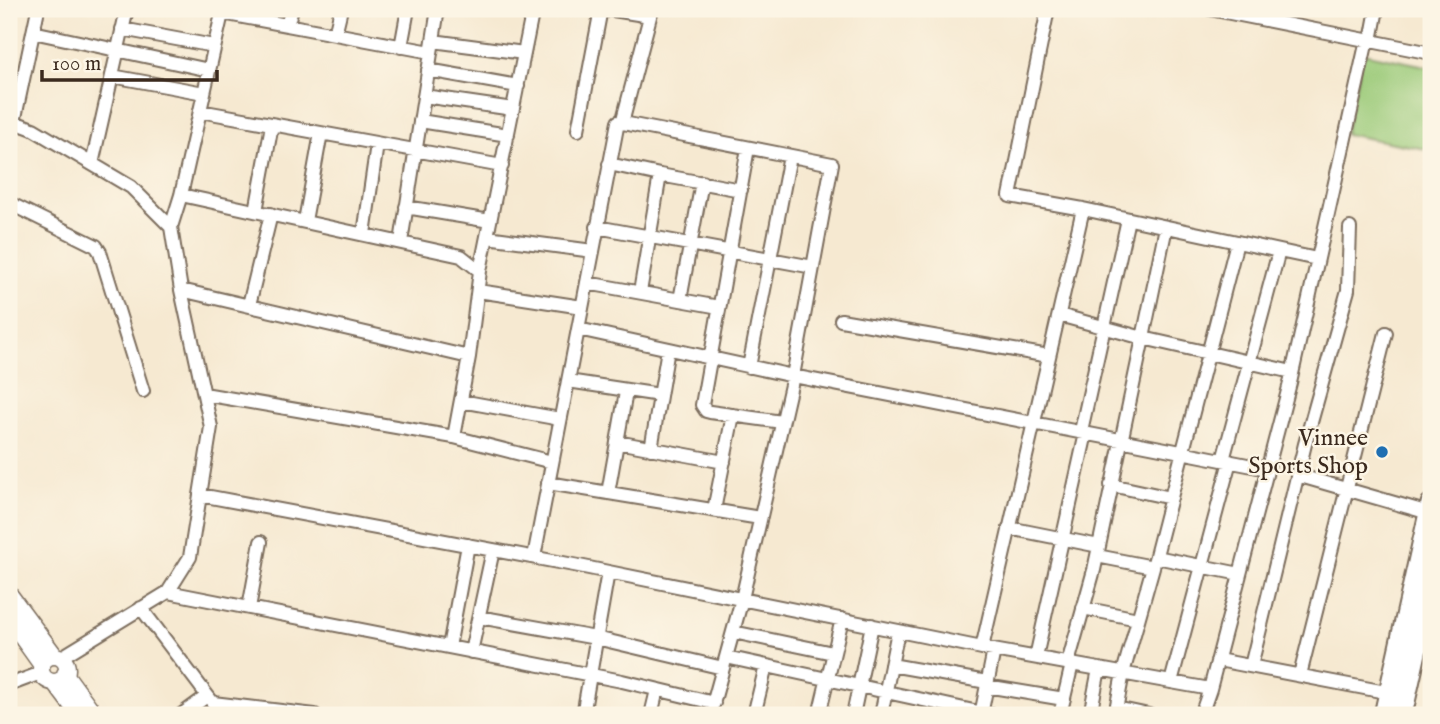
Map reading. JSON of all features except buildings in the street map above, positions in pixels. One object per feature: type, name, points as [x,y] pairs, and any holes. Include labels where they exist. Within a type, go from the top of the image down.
[{"type":"main road","points":[[1399,701],[1430,508]]},
{"type":"main road","points":[[1384,715],[1399,701],[1431,586]]},
{"type":"street","points":[[35,9],[33,32],[12,121],[33,129],[131,187],[171,227]]},
{"type":"street","points":[[92,164],[127,9]]},
{"type":"street","points":[[288,25],[292,9]]},
{"type":"street","points":[[335,34],[341,9]]},
{"type":"street","points":[[401,47],[408,9]]},
{"type":"street","points":[[401,242],[438,9]]},
{"type":"street","points":[[454,437],[469,357],[480,271],[533,9]]},
{"type":"street","points":[[578,130],[600,9]]},
{"type":"street","points":[[607,9],[651,12],[622,123]]},
{"type":"street","points":[[1048,9],[1010,196],[1317,259]]},
{"type":"street","points":[[1210,9],[1431,52]]},
{"type":"street","points":[[1202,715],[1268,469],[1377,9]]},
{"type":"street","points":[[9,685],[53,668],[167,592],[191,557],[211,427],[181,290],[171,227],[181,195],[222,11],[401,47],[524,53]]},
{"type":"street","points":[[122,29],[214,46]]},
{"type":"street","points":[[33,32],[209,70]]},
{"type":"street","points":[[428,70],[518,86]]},
{"type":"street","points":[[112,76],[204,93]]},
{"type":"street","points":[[424,96],[513,109]]},
{"type":"street","points":[[200,111],[502,166]]},
{"type":"street","points":[[420,121],[508,135]]},
{"type":"street","points":[[167,592],[590,675],[657,690],[713,712],[793,376],[832,164],[618,122],[534,557]]},
{"type":"street","points":[[256,211],[272,125]]},
{"type":"street","points":[[305,221],[321,134]]},
{"type":"street","points":[[365,234],[377,144]]},
{"type":"street","points":[[748,148],[703,408],[710,412],[782,422]]},
{"type":"street","points":[[749,367],[790,156]]},
{"type":"street","points":[[610,164],[741,190]]},
{"type":"street","points":[[640,292],[660,175]]},
{"type":"street","points":[[680,300],[702,182]]},
{"type":"street","points":[[181,195],[461,256],[480,271]]},
{"type":"street","points":[[9,203],[96,246],[143,391]]},
{"type":"street","points":[[406,207],[490,221]]},
{"type":"street","points":[[479,617],[725,662],[766,666],[886,692],[949,711],[985,715],[988,649],[1009,528],[1083,209]]},
{"type":"street","points":[[249,305],[271,214]]},
{"type":"street","points":[[1036,657],[1065,538],[1128,219]]},
{"type":"street","points":[[597,227],[813,267]]},
{"type":"street","points":[[1060,715],[1098,551],[1166,227]]},
{"type":"street","points":[[1251,666],[1297,475],[1348,290],[1350,228]]},
{"type":"street","points":[[487,237],[593,251]]},
{"type":"street","points":[[1149,715],[1116,711],[1123,673],[1237,242]]},
{"type":"street","points":[[1171,682],[1203,567],[1250,362],[1279,251]]},
{"type":"street","points":[[587,283],[719,307]]},
{"type":"street","points":[[181,290],[469,357]]},
{"type":"street","points":[[478,291],[582,307]]},
{"type":"street","points":[[1059,315],[1143,338],[1292,372]]},
{"type":"street","points":[[841,320],[1049,356]]},
{"type":"street","points":[[578,329],[793,376],[1268,469]]},
{"type":"street","points":[[1300,675],[1386,333]]},
{"type":"street","points":[[651,449],[668,349]]},
{"type":"street","points":[[568,381],[660,395]]},
{"type":"street","points":[[608,493],[626,391]]},
{"type":"street","points":[[204,394],[454,437],[552,463]]},
{"type":"street","points":[[461,401],[560,419]]},
{"type":"street","points":[[713,510],[733,415]]},
{"type":"street","points":[[617,442],[724,462]]},
{"type":"street","points":[[1297,475],[1347,490],[1430,508]]},
{"type":"street","points":[[548,483],[760,518]]},
{"type":"street","points":[[1111,485],[1171,498]]},
{"type":"street","points":[[200,495],[534,557],[988,649],[1210,689]]},
{"type":"street","points":[[1009,528],[1065,538],[1098,551],[1240,575]]},
{"type":"street","points":[[249,608],[261,542]]},
{"type":"street","points":[[449,647],[468,545]]},
{"type":"street","points":[[471,652],[493,550]]},
{"type":"street","points":[[583,715],[608,572]]},
{"type":"street","points":[[9,594],[79,715]]},
{"type":"street","points":[[141,608],[222,715]]},
{"type":"street","points":[[1083,608],[1138,620]]},
{"type":"street","points":[[9,619],[96,715]]},
{"type":"street","points":[[819,715],[842,619]]},
{"type":"street","points":[[853,715],[872,625]]},
{"type":"street","points":[[881,715],[898,631]]},
{"type":"street","points":[[733,632],[833,653]]},
{"type":"street","points":[[1218,660],[1300,675],[1399,701]]},
{"type":"street","points":[[891,665],[1064,699]]},
{"type":"street","points":[[754,715],[766,666]]},
{"type":"street","points":[[1090,715],[1099,669]]},
{"type":"street","points":[[651,715],[657,690]]},
{"type":"street","points":[[181,715],[210,699],[271,712],[316,715]]},
{"type":"green space","points":[[1363,53],[1431,67],[1431,150],[1345,134]]},
{"type":"place","name":"Vinnee Sports Shop","points":[[1382,452]]}]
